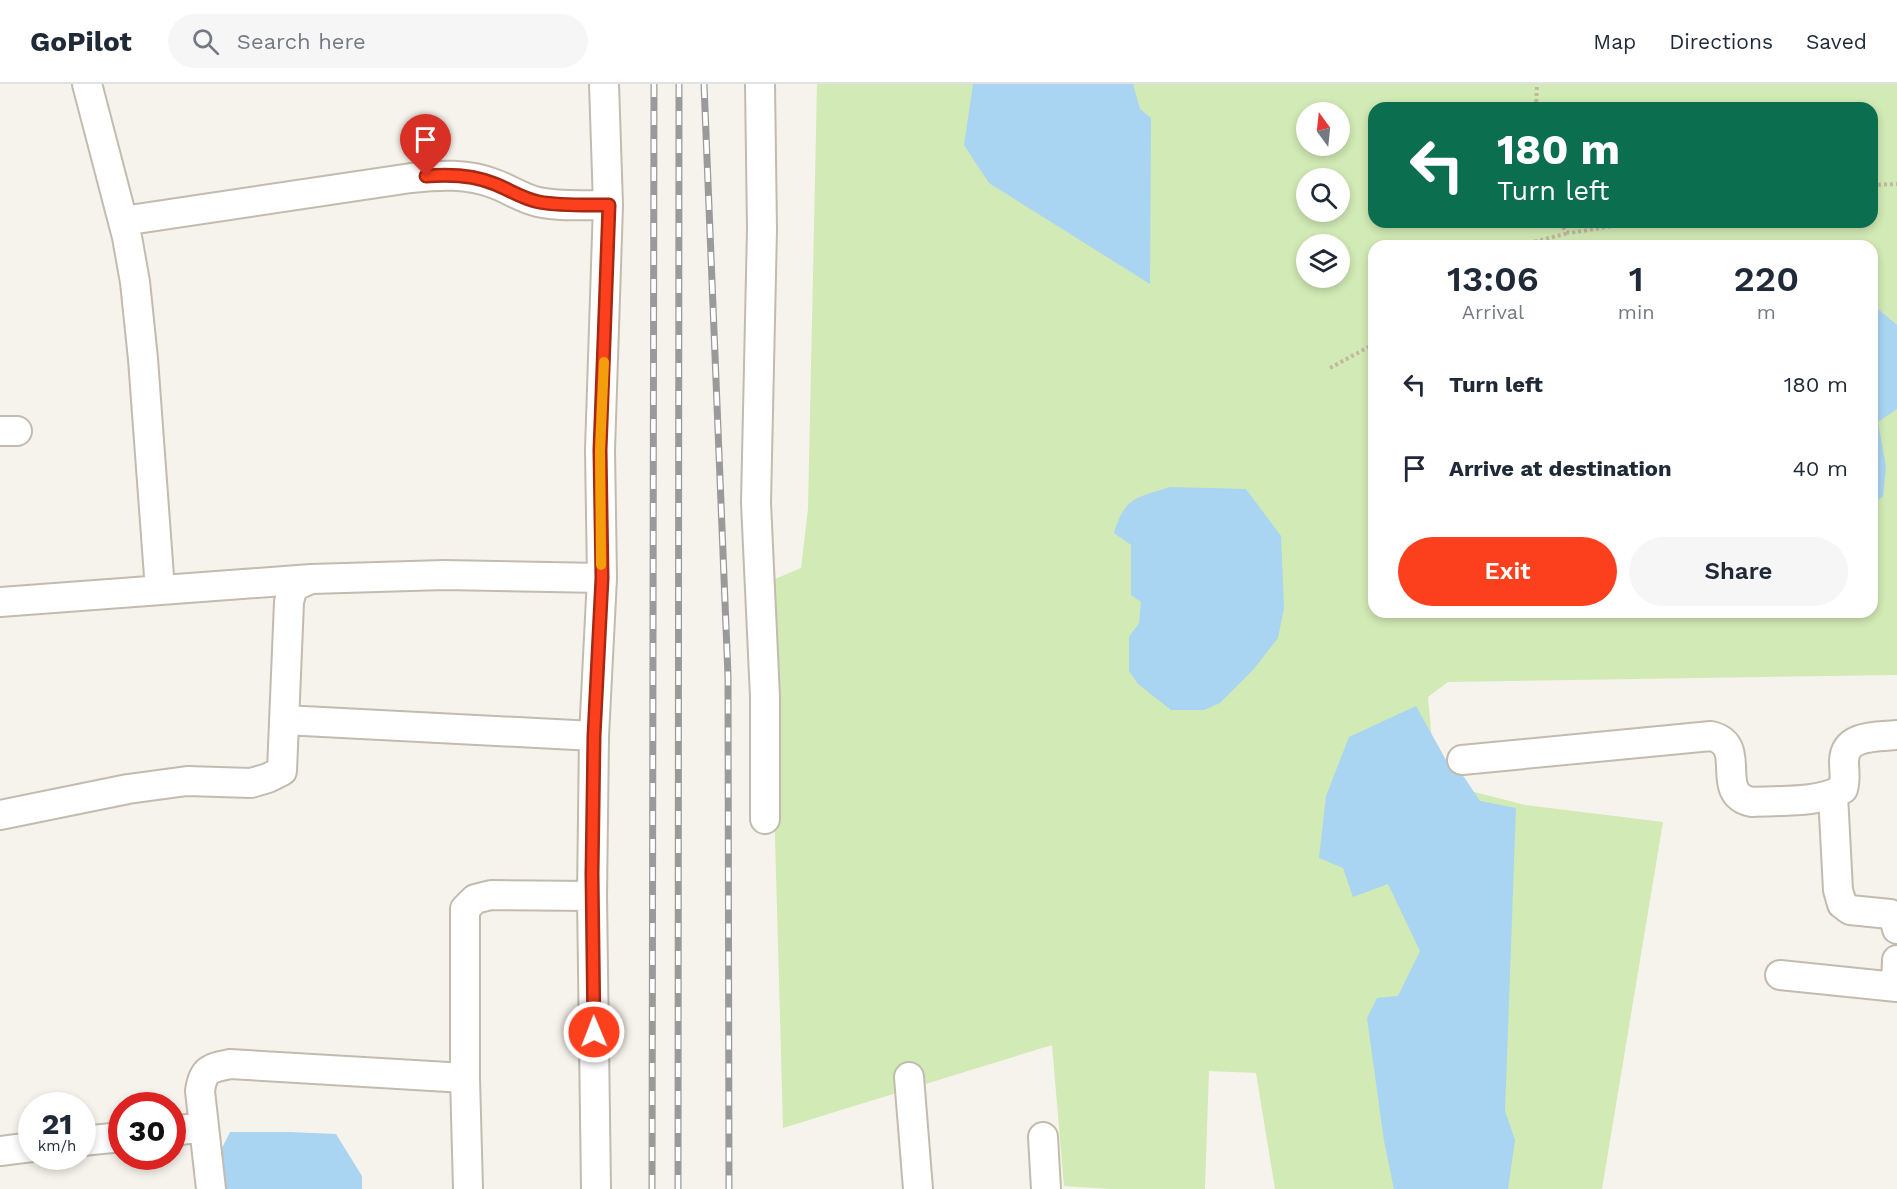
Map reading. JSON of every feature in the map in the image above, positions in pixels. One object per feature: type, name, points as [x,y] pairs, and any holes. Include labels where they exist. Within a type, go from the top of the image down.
[{"type":"street","points":[[87,84],[123,221],[135,282],[160,590]]},
{"type":"street","points":[[596,1189],[592,897],[594,736],[602,578],[600,450],[609,205],[604,84]]},
{"type":"street","points":[[760,84],[762,229],[756,503],[765,697],[765,819]]},
{"type":"street","points":[[123,221],[442,175],[494,183],[537,202],[565,205],[609,205]]},
{"type":"street","points":[[0,602],[311,579],[444,576],[602,578]]},
{"type":"street","points":[[0,815],[128,789],[187,781],[251,783],[282,771],[289,602],[293,587],[311,579]]},
{"type":"street","points":[[284,720],[594,736]]},
{"type":"street","points":[[1462,760],[1711,736],[1722,738],[1730,748],[1734,790],[1742,800],[1752,802],[1820,798],[1833,795],[1843,789],[1846,778],[1845,749],[1853,741],[1897,735]]},
{"type":"street","points":[[1833,795],[1838,890],[1842,904],[1850,910],[1890,915],[1897,929]]},
{"type":"street","points":[[468,1189],[465,1078],[465,909],[475,899],[491,895],[592,897]]},
{"type":"street","points":[[1780,975],[1897,978]]},
{"type":"street","points":[[211,1189],[200,1091],[202,1077],[211,1068],[230,1064],[465,1078]]},
{"type":"street","points":[[909,1077],[918,1189]]},
{"type":"street","points":[[186,1129],[204,1127]]},
{"type":"street","points":[[1043,1137],[1046,1189]]},
{"type":"street","points":[[0,1151],[18,1149]]},
{"type":"path","points":[[1536,102],[1537,84]]},
{"type":"path","points":[[1878,185],[1897,184]]},
{"type":"path","points":[[1564,228],[1570,233]]},
{"type":"path","points":[[1541,240],[1600,228]]},
{"type":"path","points":[[1330,368],[1368,347]]},
{"type":"green space","points":[[817,84],[1897,84],[1897,675],[1448,682],[1428,697],[1434,764],[1459,788],[1525,805],[1663,822],[1602,1189],[1275,1189],[1256,1073],[1209,1071],[1205,1189],[1112,1189],[1064,1186],[1052,1045],[783,1128],[768,582],[801,568],[808,509]]},
{"type":"water","points":[[973,84],[1133,84],[1140,109],[1151,118],[1150,284],[989,183],[964,145]]},
{"type":"water","points":[[1878,309],[1897,325],[1897,409],[1878,422]]},
{"type":"water","points":[[1878,422],[1886,467],[1883,496],[1878,500]]},
{"type":"water","points":[[1170,487],[1246,489],[1281,536],[1284,608],[1278,638],[1253,670],[1220,703],[1204,710],[1171,710],[1138,684],[1129,671],[1129,637],[1139,623],[1141,602],[1131,595],[1131,545],[1114,533],[1123,512],[1134,500]]},
{"type":"water","points":[[1416,706],[1446,760],[1464,777],[1480,801],[1516,808],[1505,1111],[1515,1140],[1508,1189],[1394,1189],[1384,1141],[1367,1018],[1377,998],[1398,996],[1420,951],[1388,884],[1353,897],[1343,868],[1319,858],[1326,796],[1349,737]]},
{"type":"water","points":[[230,1132],[336,1134],[362,1176],[362,1189],[219,1189],[216,1160]]},
{"type":"railway","points":[[652,1189],[654,84]]},
{"type":"railway","points":[[678,1189],[679,84]]},
{"type":"railway","points":[[704,84],[728,676],[729,1189]]},
{"type":"slow traffic","points":[[601,565],[600,450],[604,362]]},
{"type":"route","points":[[426,176],[471,177],[494,183],[537,202],[565,205],[609,205],[600,450],[602,578],[594,736],[592,897],[594,1032]]}]
